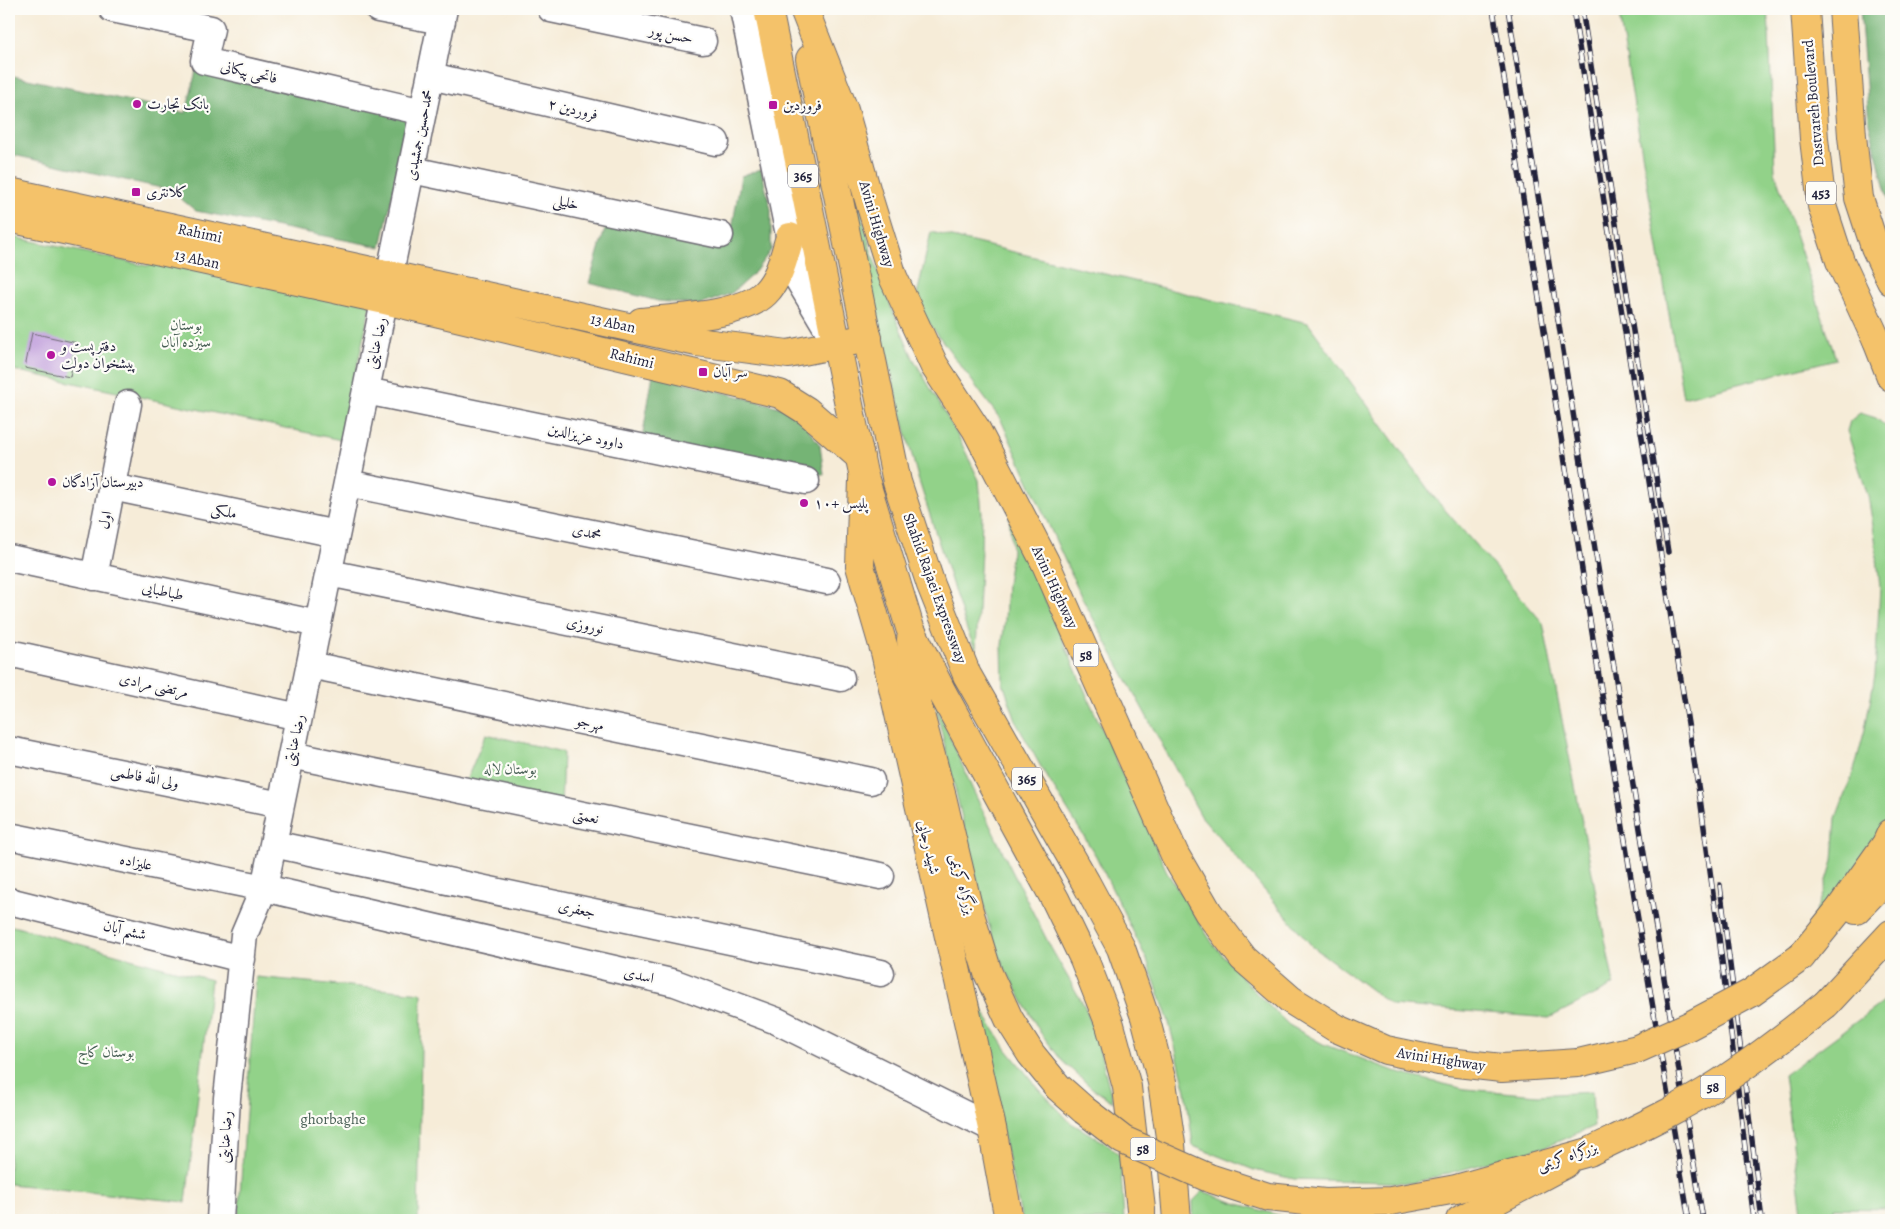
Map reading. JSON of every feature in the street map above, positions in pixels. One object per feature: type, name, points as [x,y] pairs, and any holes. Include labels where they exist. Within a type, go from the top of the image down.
[{"type":"main road","name":"Shahid Rajaei Expressway","points":[[768,9],[862,465],[910,628],[942,692],[1056,901],[1084,959],[1110,1025],[1127,1087],[1141,1220]]},
{"type":"main road","name":"Shahid Rajaei Expressway","points":[[800,9],[897,482],[931,585],[967,675],[1091,891],[1121,948],[1145,1017],[1162,1082],[1171,1144],[1177,1220]]},
{"type":"main road","name":"Avini Highway","points":[[804,9],[844,110],[893,278],[934,365],[976,429],[1045,562],[1175,855],[1208,912],[1243,958],[1291,1000],[1336,1028],[1386,1050],[1439,1061],[1502,1068],[1578,1063],[1637,1049],[1689,1026],[1751,993],[1800,957]]},
{"type":"main road","name":"Dastvareh Boulevard","points":[[1806,9],[1814,140],[1822,206],[1840,261],[1884,352],[1891,377]]},
{"type":"main road","name":"453","points":[[1843,9],[1852,136],[1859,198],[1875,247],[1891,282]]},
{"type":"main road","name":"Rahimi","points":[[9,192],[389,278],[780,394],[807,411],[862,465]]},
{"type":"main road","name":"13 Aban","points":[[9,218],[389,278],[697,342],[788,354],[837,344]]},
{"type":"main road","points":[[621,325],[709,314],[742,307],[765,293],[780,269],[790,237]]},
{"type":"main road","points":[[837,344],[868,338]]},
{"type":"main road","points":[[753,387],[768,380],[772,374],[771,362],[767,356],[754,349]]},
{"type":"main road","name":"شهید رجایی","points":[[862,465],[860,566],[885,652],[992,1128],[1009,1220]]},
{"type":"main road","name":"بزرگراه کریمی","points":[[910,628],[914,692],[942,797],[969,911],[988,974],[1009,1019],[1031,1054],[1058,1087],[1084,1110],[1123,1140],[1209,1178],[1268,1196],[1325,1203],[1391,1201],[1456,1189],[1589,1152],[1642,1126],[1717,1085],[1781,1039],[1826,1004],[1891,934]]},
{"type":"main road","points":[[1800,957],[1839,910],[1886,844],[1891,833]]},
{"type":"main road","name":"58","points":[[1800,957],[1853,913],[1891,874]]},
{"type":"main road","points":[[1826,1004],[1891,959]]},
{"type":"main road","points":[[1460,1220],[1589,1152]]},
{"type":"street","name":"فاتحی پیکانی","points":[[112,9],[211,29],[204,61],[423,112]]},
{"type":"street","points":[[378,9],[443,15]]},
{"type":"street","name":"حسن پور","points":[[551,9],[703,41]]},
{"type":"street","points":[[743,9],[798,279],[837,344]]},
{"type":"street","name":"محمدحسین جمشیدی","points":[[389,278],[443,15]]},
{"type":"street","name":"فروردین ۲","points":[[431,76],[716,142]]},
{"type":"street","name":"خلیلی","points":[[412,170],[720,235]]},
{"type":"street","name":"رضا عنایتی","points":[[220,1220],[227,1098],[244,935],[264,888],[389,278]]},
{"type":"street","name":"داوود عزیزالدین","points":[[366,391],[806,482]]},
{"type":"street","name":"اول","points":[[94,577],[128,404]]},
{"type":"street","name":"محمدی","points":[[347,483],[828,581]]},
{"type":"street","name":"ملکی","points":[[112,487],[336,534]]},
{"type":"street","name":"طباطبایی","points":[[9,558],[318,624]]},
{"type":"street","name":"نوروزی","points":[[329,573],[841,678]]},
{"type":"street","name":"مرتضی مرادی","points":[[9,653],[299,717]]},
{"type":"street","name":"مهرجو","points":[[310,665],[871,781]]},
{"type":"street","name":"ولی الله فاطمی","points":[[9,750],[281,805]]},
{"type":"street","name":"نعمتی","points":[[291,755],[882,876]]},
{"type":"street","name":"علیزاده","points":[[9,836],[264,888]]},
{"type":"street","name":"جعفری","points":[[273,844],[881,974]]},
{"type":"street","name":"اسدی","points":[[264,888],[675,983],[776,1021],[992,1128]]},
{"type":"street","name":"ششم آبان","points":[[9,902],[242,959]]},
{"type":"green space","points":[[1618,9],[1768,9],[1775,172],[1836,359],[1683,398]]},
{"type":"green space","points":[[1860,9],[1891,9],[1891,208],[1869,123]]},
{"type":"green space","points":[[197,66],[410,116],[381,247],[196,211],[170,190],[9,154],[9,75],[186,113]]},
{"type":"green space","points":[[761,169],[771,209],[771,250],[755,272],[732,293],[700,305],[658,301],[589,283],[608,219],[725,244],[733,223],[741,176]]},
{"type":"green space","points":[[854,183],[872,254],[891,307],[913,358],[957,434],[979,480],[982,514],[976,651],[967,630],[918,478],[898,402],[847,186]]},
{"type":"green space","points":[[931,232],[1308,323],[1433,496],[1543,623],[1614,985],[1549,1018],[1391,1005],[1312,946],[1201,816],[1081,596],[1001,420],[915,304]]},
{"type":"green space","name":"بوستان سیزده آبان","points":[[9,236],[147,266],[167,256],[371,303],[341,440],[9,369]]},
{"type":"green space","points":[[653,374],[795,411],[820,445],[824,475],[642,439]]},
{"type":"green space","points":[[1860,413],[1876,418],[1891,431],[1891,813],[1865,859],[1808,927],[1822,897],[1833,861],[1836,818],[1855,767],[1865,729],[1875,675],[1880,588],[1875,538],[1868,496],[1847,431],[1850,421]]},
{"type":"green space","points":[[1009,517],[1168,874],[1213,944],[1255,992],[1289,1025],[1323,1044],[1402,1074],[1465,1089],[1538,1095],[1592,1092],[1594,1126],[1545,1147],[1413,1183],[1294,1179],[1254,1170],[1193,1146],[1186,1091],[1168,1019],[1147,960],[1096,856],[1017,724],[1003,683],[1002,645],[1012,551]]},
{"type":"green space","points":[[934,700],[972,788],[1010,867],[1051,948],[1086,1009],[1097,1040],[1113,1102],[1092,1088],[1062,1061],[1040,1032],[1003,965],[992,936],[973,864]]},
{"type":"green space","name":"بوستان لاله","points":[[486,734],[563,752],[561,809],[463,788]]},
{"type":"green space","name":"بوستان کاج","points":[[9,925],[211,980],[186,1202],[9,1184]]},
{"type":"green space","points":[[965,969],[987,1019],[1007,1050],[1039,1089],[1071,1123],[1104,1142],[1120,1155],[1124,1220],[1022,1220]]},
{"type":"green space","name":"ghorbaghe","points":[[256,977],[422,993],[418,1220],[238,1220]]},
{"type":"green space","points":[[1891,996],[1891,1195],[1887,1209],[1834,1208],[1834,1220],[1803,1220],[1784,1075]]},
{"type":"green space","points":[[1203,1191],[1235,1203],[1282,1216],[1351,1220],[1193,1220],[1193,1201]]},
{"type":"green space","points":[[1465,1206],[1443,1220],[1385,1220],[1430,1217]]},
{"type":"green space","points":[[1838,1214],[1890,1216],[1890,1220],[1838,1220]]},
{"type":"building","name":"دفتر پست و پیشخوان دولت","points":[[32,333],[77,343],[70,377],[25,368]]},
{"type":"railway","points":[[1493,9],[1631,878],[1689,1220]]},
{"type":"railway","points":[[1508,9],[1703,1220]]},
{"type":"railway","points":[[1573,9],[1700,798],[1754,1220]]},
{"type":"railway","points":[[1582,9],[1668,552]]},
{"type":"railway","points":[[1720,885],[1762,1220]]},
{"type":"place","name":"بانک تجارت","points":[[137,104]]},
{"type":"place","name":"فروردین","points":[[773,105]]},
{"type":"place","name":"کلانتری","points":[[136,192]]},
{"type":"place","name":"دفتر پست و پیشخوان دولت","points":[[51,355]]},
{"type":"place","name":"سر آبان","points":[[703,372]]},
{"type":"place","name":"دبیرستان آزادگان","points":[[52,482]]},
{"type":"place","name":"پلیس +۱۰","points":[[804,503]]}]
